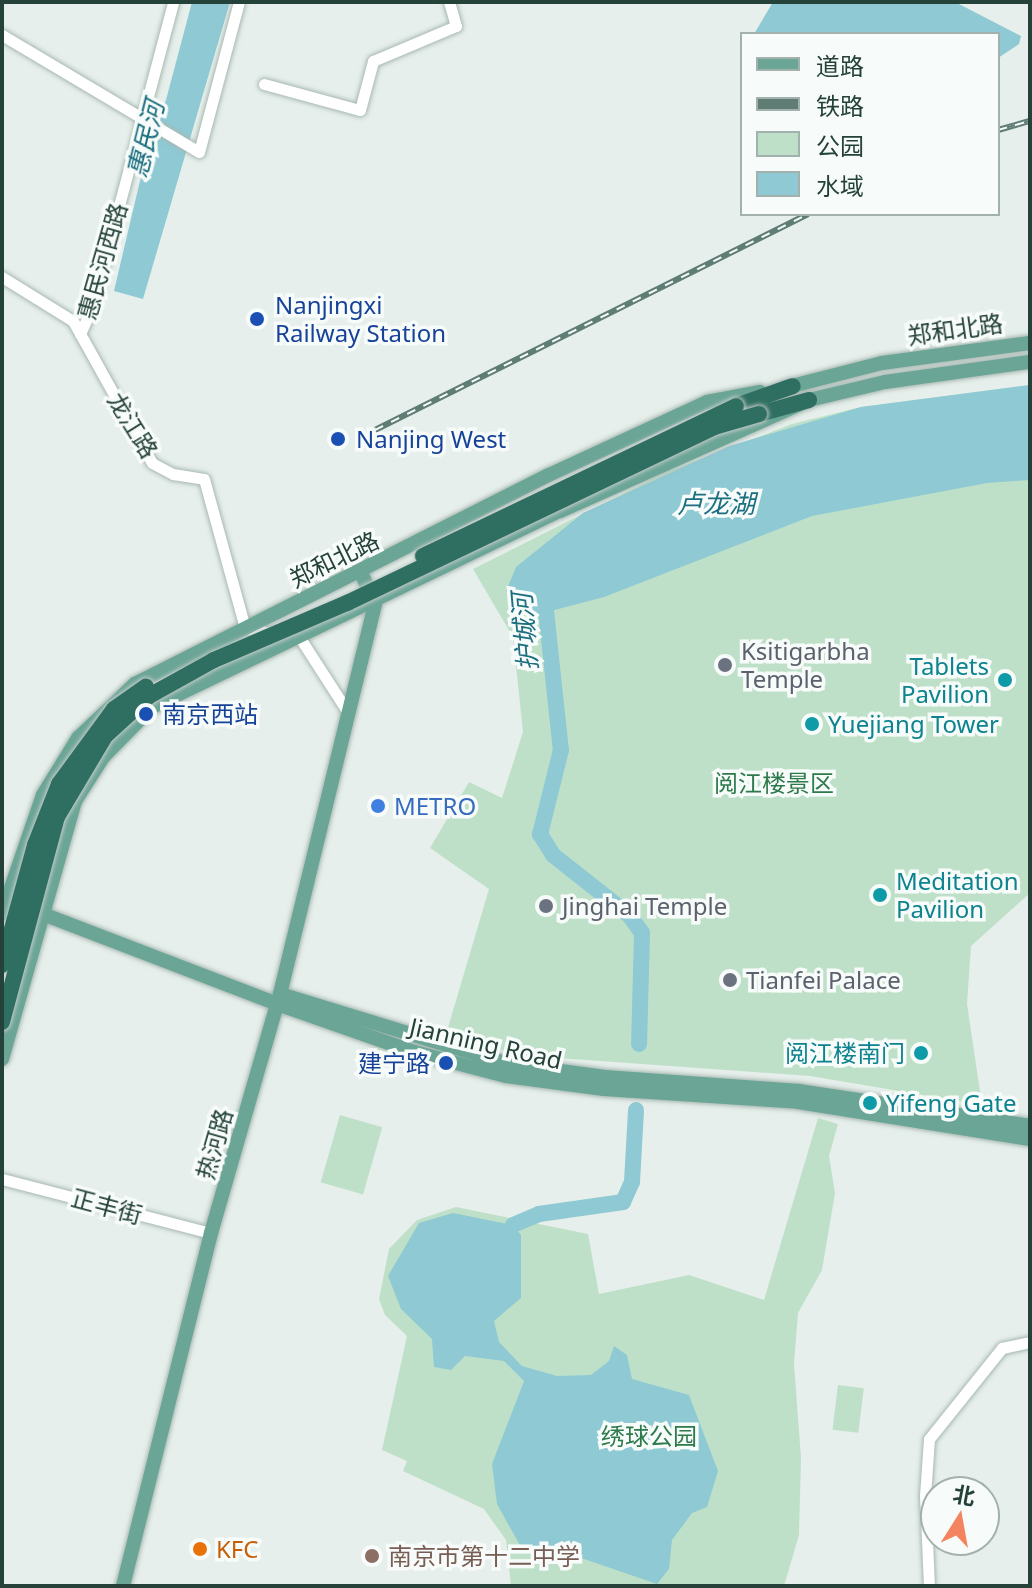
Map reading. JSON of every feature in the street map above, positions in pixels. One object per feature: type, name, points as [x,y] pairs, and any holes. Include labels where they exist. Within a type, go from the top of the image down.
[{"type":"highway","name":"郑和北路","points":[[2,965],[35,845],[59,784],[114,709],[170,672],[349,593],[736,406],[793,386]]},
{"type":"highway","name":"郑和北路","points":[[2,1022],[57,817],[105,736],[149,696],[214,660],[389,584],[714,427],[809,400]]},
{"type":"main road","name":"郑和北路","points":[[3,905],[43,795],[78,738],[135,684],[361,573],[549,475],[707,402],[793,386],[882,363],[1030,343]]},
{"type":"main road","name":"郑和北路","points":[[2,1059],[75,801],[120,737],[152,707],[375,604],[560,511],[809,400],[885,382],[1030,362]]},
{"type":"main road","points":[[361,573],[375,604]]},
{"type":"main road","name":"热河路","points":[[123,1586],[211,1233],[278,999],[375,604]]},
{"type":"main road","name":"Jianning Road","points":[[3,905],[42,913],[414,1052],[506,1076],[604,1089],[798,1102],[1030,1139]]},
{"type":"main road","name":"Jianning Road","points":[[278,999],[417,1040],[521,1066],[799,1091],[1030,1126]]},
{"type":"street","name":"惠民河西路","points":[[80,334],[92,307],[173,2]]},
{"type":"street","points":[[2,35],[196,151],[239,2]]},
{"type":"street","points":[[264,84],[360,110],[373,61],[456,26],[449,2]]},
{"type":"street","name":"龙江路","points":[[2,277],[73,321],[152,463],[173,474],[204,479],[245,628]]},
{"type":"street","points":[[245,628],[300,638],[349,714]]},
{"type":"street","name":"正丰街","points":[[2,1179],[211,1233]]},
{"type":"street","points":[[929,1586],[925,1496],[929,1439],[1002,1348],[1030,1342]]},
{"type":"green space","name":"阅江楼景区","points":[[1030,385],[1030,893],[971,946],[967,1004],[982,1105],[810,1076],[516,1055],[447,1031],[489,889],[430,848],[469,782],[502,798],[523,732],[513,637],[473,569],[666,472],[792,424],[861,407]]},
{"type":"green space","points":[[340,1115],[382,1127],[363,1194],[321,1182]]},
{"type":"green space","name":"绣球公园","points":[[818,1118],[838,1124],[829,1156],[835,1193],[822,1270],[798,1313],[794,1364],[801,1458],[799,1535],[784,1586],[511,1586],[506,1540],[484,1509],[403,1471],[407,1461],[382,1450],[407,1336],[385,1315],[379,1299],[389,1249],[417,1220],[456,1207],[588,1234],[599,1294],[689,1275],[764,1300]]},
{"type":"green space","points":[[838,1385],[864,1388],[858,1433],[833,1430]]},
{"type":"water","points":[[192,2],[230,2],[143,299],[114,291],[152,130],[166,100]]},
{"type":"water","points":[[773,2],[955,2],[1021,36],[1019,44],[1000,57],[1000,32],[755,32]]},
{"type":"water","name":"卢龙湖","points":[[1030,385],[1030,480],[987,483],[812,516],[604,597],[528,617],[506,591],[516,567],[583,513],[729,446],[861,407]]},
{"type":"water","points":[[453,1213],[513,1225],[521,1235],[521,1298],[494,1321],[499,1342],[522,1366],[557,1376],[591,1375],[609,1361],[614,1346],[627,1355],[632,1379],[689,1395],[718,1471],[707,1507],[692,1513],[672,1540],[669,1569],[657,1584],[549,1547],[522,1549],[497,1504],[492,1464],[524,1381],[504,1361],[465,1356],[451,1370],[434,1367],[432,1339],[401,1309],[388,1276],[419,1223]]},
{"type":"waterway","name":"护城河","points":[[544,592],[561,750],[540,834],[553,855],[629,915],[642,933],[639,1044]]},
{"type":"waterway","points":[[513,1225],[539,1214],[623,1202],[632,1182],[636,1110]]},
{"type":"railway","points":[[1000,129],[1030,121]]},
{"type":"railway","points":[[375,430],[804,216]]},
{"type":"place","name":"Nanjingxi Railway Station","points":[[257,319]]},
{"type":"place","name":"Nanjing West","points":[[338,439]]},
{"type":"place","name":"Ksitigarbha Temple","points":[[725,665]]},
{"type":"place","name":"Tablets Pavilion","points":[[1005,680]]},
{"type":"place","name":"南京西站","points":[[146,714]]},
{"type":"place","name":"Yuejiang Tower","points":[[812,724]]},
{"type":"place","name":"METRO","points":[[378,806]]},
{"type":"place","name":"Meditation Pavilion","points":[[880,895]]},
{"type":"place","name":"Jinghai Temple","points":[[546,906]]},
{"type":"place","name":"Tianfei Palace","points":[[730,980]]},
{"type":"place","name":"阅江楼南门","points":[[921,1053]]},
{"type":"place","name":"建宁路","points":[[446,1063]]},
{"type":"place","name":"Yifeng Gate","points":[[870,1103]]},
{"type":"place","name":"KFC","points":[[200,1549]]},
{"type":"place","name":"南京市第十二中学","points":[[372,1556]]},
{"type":"water label","name":"惠民河","points":[[146,139]]}]
